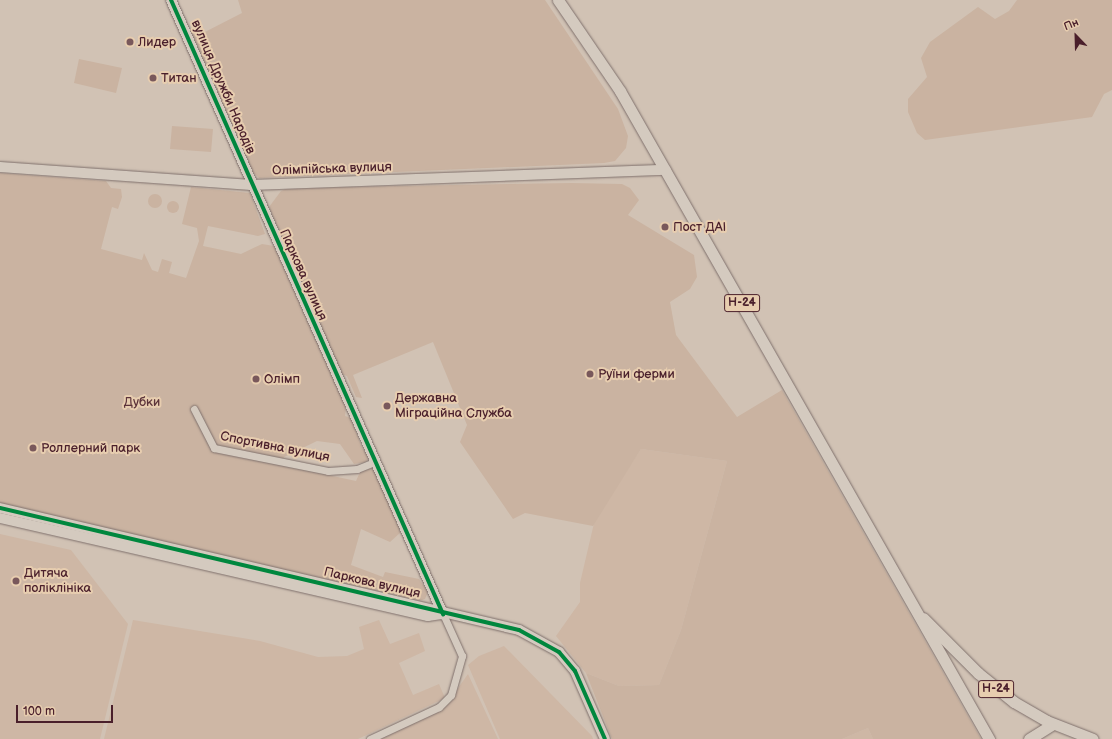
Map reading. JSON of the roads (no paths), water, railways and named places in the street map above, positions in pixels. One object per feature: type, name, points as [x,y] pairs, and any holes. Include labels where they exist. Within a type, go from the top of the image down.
[{"type":"main road","name":"Н-24","points":[[558,0],[603,63],[666,170],[916,612],[993,686],[1053,724],[1093,739]]},
{"type":"main road","points":[[916,612],[989,739]]},
{"type":"main road","points":[[1029,739],[1053,724]]},
{"type":"street","name":"вулиця Дружби Народів","points":[[171,0],[251,185]]},
{"type":"street","name":"Олімпійська вулиця","points":[[0,167],[251,185],[666,170]]},
{"type":"street","name":"Паркова вулиця","points":[[251,185],[443,614]]},
{"type":"street","name":"Спортивна вулиця","points":[[194,409],[214,448],[328,471],[357,469],[374,462]]},
{"type":"street","name":"Паркова вулиця","points":[[0,508],[428,606],[443,614]]},
{"type":"street","name":"Паркова вулиця","points":[[0,518],[428,616],[443,614]]},
{"type":"street","points":[[370,739],[439,707],[451,695],[462,656],[443,614]]},
{"type":"street","points":[[443,614],[519,630],[559,652],[575,671],[605,739]]},
{"type":"place","name":"Лидер","points":[[130,42]]},
{"type":"place","name":"Титан","points":[[153,78]]},
{"type":"place","name":"Пост ДАІ","points":[[665,227]]},
{"type":"place","name":"Руїни ферми","points":[[590,374]]},
{"type":"place","name":"Олімп","points":[[256,379]]},
{"type":"place","name":"Державна Міграційна Служба","points":[[387,406]]},
{"type":"place","name":"Роллерний парк","points":[[33,448]]},
{"type":"place","name":"Дитяча поліклініка","points":[[16,581]]},
{"type":"park label","name":"Дубки","points":[[142,402]]}]
